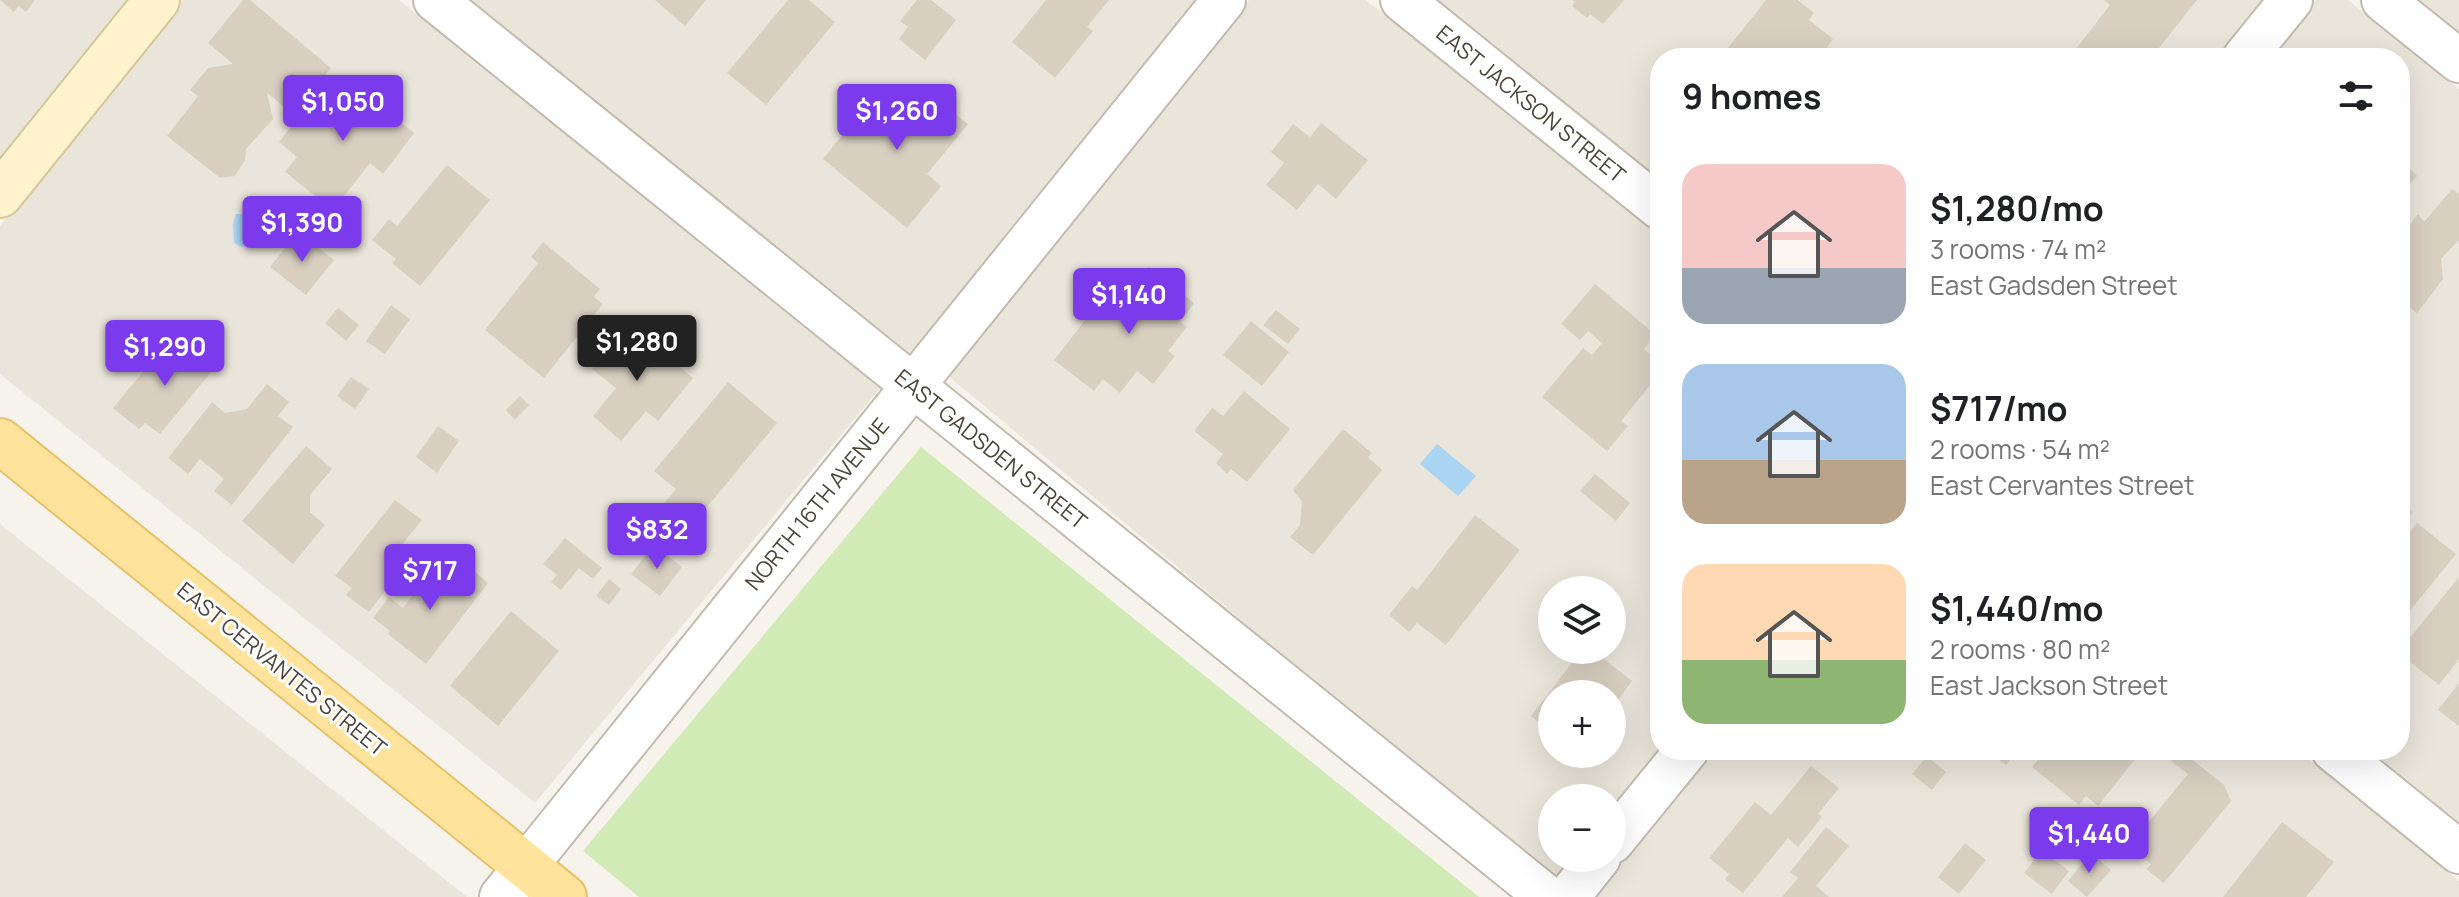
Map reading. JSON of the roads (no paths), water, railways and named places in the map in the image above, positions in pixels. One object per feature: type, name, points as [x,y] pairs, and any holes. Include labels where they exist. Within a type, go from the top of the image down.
[{"type":"main road","name":"EAST CERVANTES STREET","points":[[0,441],[514,882],[564,897]]},
{"type":"street","points":[[0,195],[157,0]]},
{"type":"street","name":"EAST GADSDEN STREET","points":[[435,0],[1547,897]]},
{"type":"street","name":"NORTH 16TH AVENUE","points":[[514,882],[1224,0]]},
{"type":"street","name":"EAST JACKSON STREET","points":[[1402,0],[1650,200]]},
{"type":"street","points":[[2252,48],[2291,0]]},
{"type":"street","points":[[2383,0],[2459,61]]},
{"type":"street","points":[[1626,825],[1679,760]]},
{"type":"street","points":[[2345,760],[2459,852]]},
{"type":"street","points":[[1568,897],[1588,872]]},
{"type":"water","points":[[262,205],[266,213],[277,214],[276,232],[262,235],[253,245],[242,247],[234,243],[236,214],[248,214]]},
{"type":"water","points":[[1437,444],[1476,476],[1458,496],[1420,464]]}]
